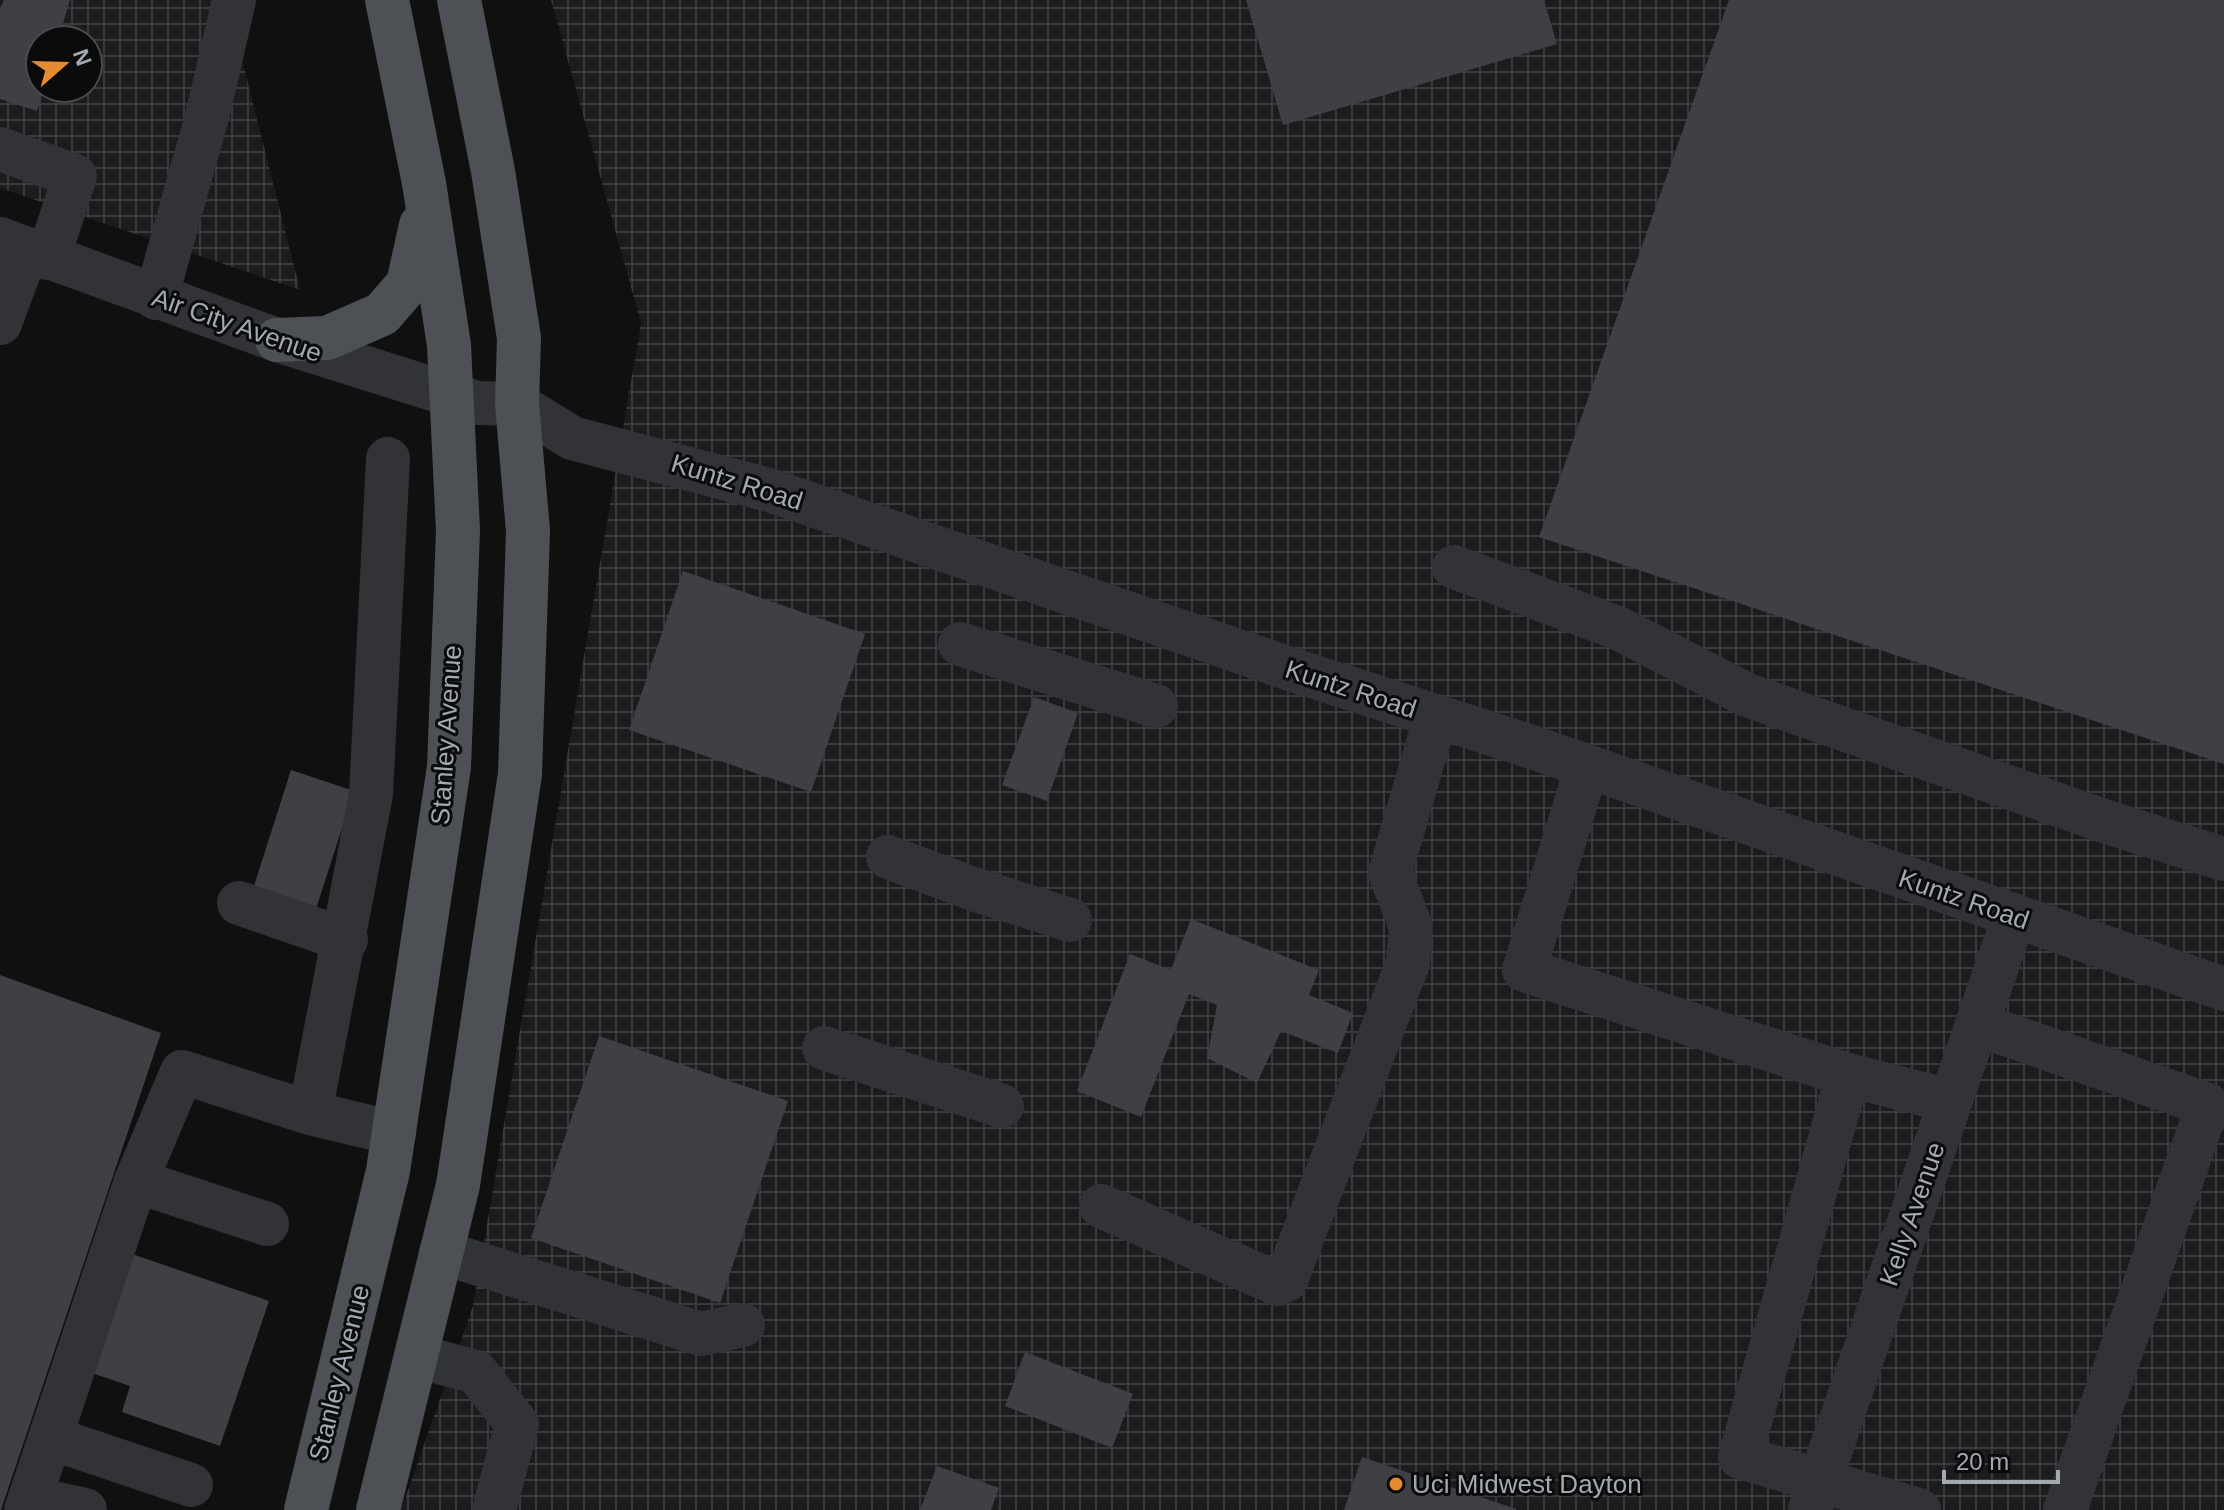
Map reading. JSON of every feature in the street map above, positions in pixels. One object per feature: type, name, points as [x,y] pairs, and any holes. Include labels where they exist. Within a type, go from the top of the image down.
[{"type":"main road","name":"Stanley Avenue","points":[[378,1510],[458,1185],[520,774],[528,531],[482,401],[449,345],[424,183],[387,0]]},
{"type":"main road","name":"Stanley Avenue","points":[[306,1510],[388,1171],[394,1133],[449,767],[458,531],[482,401],[519,338],[493,171],[459,0]]},
{"type":"main road","points":[[277,340],[327,338],[382,314],[408,284],[420,238],[424,183]]},
{"type":"street","points":[[156,298],[208,113],[234,0]]},
{"type":"street","points":[[0,149],[75,176],[25,249],[0,323]]},
{"type":"street","name":"Air City Avenue","points":[[25,249],[277,340],[482,401]]},
{"type":"street","name":"Kuntz Road","points":[[482,401],[572,438],[769,490],[1587,767],[2224,989]]},
{"type":"street","points":[[310,1113],[346,940],[371,794],[388,459]]},
{"type":"street","points":[[1454,567],[1618,628],[1747,695],[2107,822],[2224,859]]},
{"type":"street","points":[[960,644],[1156,706]]},
{"type":"street","points":[[1101,1206],[1278,1284],[1286,1280],[1408,963],[1411,927],[1390,873],[1436,716]]},
{"type":"street","points":[[1587,767],[1524,970],[1848,1075],[1950,1101]]},
{"type":"street","points":[[888,857],[1070,920]]},
{"type":"street","points":[[239,903],[346,940]]},
{"type":"street","name":"Kelly Avenue","points":[[1815,1495],[2014,917]]},
{"type":"street","points":[[1977,1024],[2208,1105],[2065,1510]]},
{"type":"street","points":[[824,1048],[1002,1106]]},
{"type":"street","points":[[85,1510],[28,1504],[136,1181],[182,1072],[310,1113],[394,1133]]},
{"type":"street","points":[[1848,1075],[1740,1457],[1815,1495],[1919,1510]]},
{"type":"street","points":[[136,1181],[267,1224]]},
{"type":"street","points":[[441,1252],[701,1334],[743,1325]]},
{"type":"street","points":[[416,1356],[476,1372],[517,1424],[494,1510]]},
{"type":"street","points":[[51,1438],[191,1485]]},
{"type":"shaded area","points":[[0,0],[227,0],[300,290],[0,188]]},
{"type":"shaded area","points":[[551,0],[2224,0],[2224,1510],[401,1510],[473,1306],[641,323]]},
{"type":"building","points":[[4,0],[70,0],[63,24],[24,24],[24,104],[39,104],[37,111],[0,99],[0,9]]},
{"type":"building","points":[[1246,0],[1544,0],[1557,44],[1283,125]]},
{"type":"building","points":[[1729,0],[2224,0],[2224,764],[1539,537]]},
{"type":"building","points":[[683,571],[865,634],[811,792],[629,730]]},
{"type":"building","points":[[1034,697],[1078,713],[1047,801],[1002,785]]},
{"type":"building","points":[[291,770],[354,791],[314,915],[251,895]]},
{"type":"building","points":[[1191,919],[1319,970],[1309,995],[1353,1013],[1338,1053],[1281,1031],[1257,1083],[1207,1058],[1217,1005],[1189,994],[1141,1117],[1077,1091],[1130,954],[1171,970]]},
{"type":"building","points":[[0,975],[161,1033],[1,1510],[0,1510]]},
{"type":"building","points":[[599,1036],[788,1101],[720,1303],[531,1238]]},
{"type":"building","points":[[129,1253],[269,1301],[220,1446],[122,1412],[130,1386],[89,1372]]},
{"type":"building","points":[[1025,1352],[1133,1394],[1112,1448],[1005,1406]]},
{"type":"building","name":"Uci Midwest Dayton","points":[[1362,1457],[1516,1509],[1516,1510],[1344,1510]]},
{"type":"building","points":[[937,1466],[999,1488],[991,1510],[920,1510]]},
{"type":"place","name":"Uci Midwest Dayton","points":[[1396,1484]]}]
